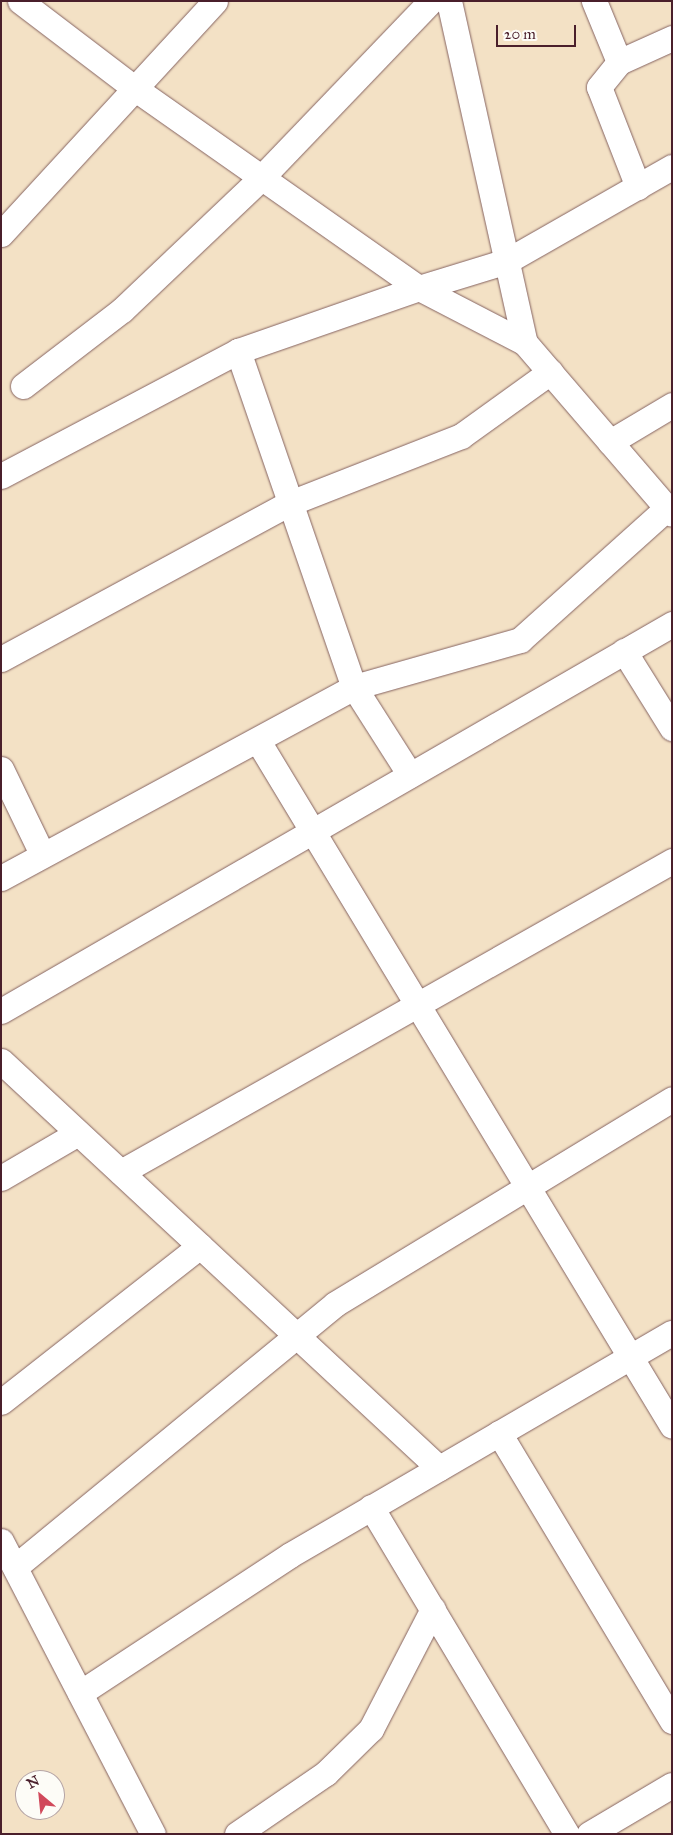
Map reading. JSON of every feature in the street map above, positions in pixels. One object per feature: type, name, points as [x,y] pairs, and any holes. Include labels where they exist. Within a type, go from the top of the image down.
[{"type":"street","points":[[1,878],[42,854],[258,741],[354,687],[520,640],[669,511],[525,343],[419,288],[263,176],[136,90],[20,1]]},
{"type":"street","points":[[1,234],[136,90],[216,1]]},
{"type":"street","points":[[23,386],[122,310],[263,176],[432,1]]},
{"type":"street","points":[[448,1],[525,343]]},
{"type":"street","points":[[594,1],[619,62]]},
{"type":"street","points":[[638,186],[599,87],[619,62],[672,38]]},
{"type":"street","points":[[1,476],[238,351],[419,288],[507,261],[672,167]]},
{"type":"street","points":[[238,351],[354,687],[410,775]]},
{"type":"street","points":[[1,658],[290,503],[461,436],[550,372]]},
{"type":"street","points":[[610,442],[672,405]]},
{"type":"street","points":[[1,1011],[672,624]]},
{"type":"street","points":[[624,651],[672,728]]},
{"type":"street","points":[[258,741],[672,1426]]},
{"type":"street","points":[[1,769],[42,854]]},
{"type":"street","points":[[121,1172],[672,861]]},
{"type":"street","points":[[1,1061],[438,1468]]},
{"type":"street","points":[[15,1567],[335,1304],[526,1185],[672,1099]]},
{"type":"street","points":[[1,1178],[78,1133]]},
{"type":"street","points":[[1,1402],[200,1246]]},
{"type":"street","points":[[80,1692],[290,1555],[672,1333]]},
{"type":"street","points":[[500,1433],[672,1720]]},
{"type":"street","points":[[371,1507],[567,1834]]},
{"type":"street","points":[[1,1541],[154,1834]]},
{"type":"street","points":[[237,1834],[326,1773],[371,1730],[433,1609]]},
{"type":"street","points":[[589,1834],[672,1785]]}]
